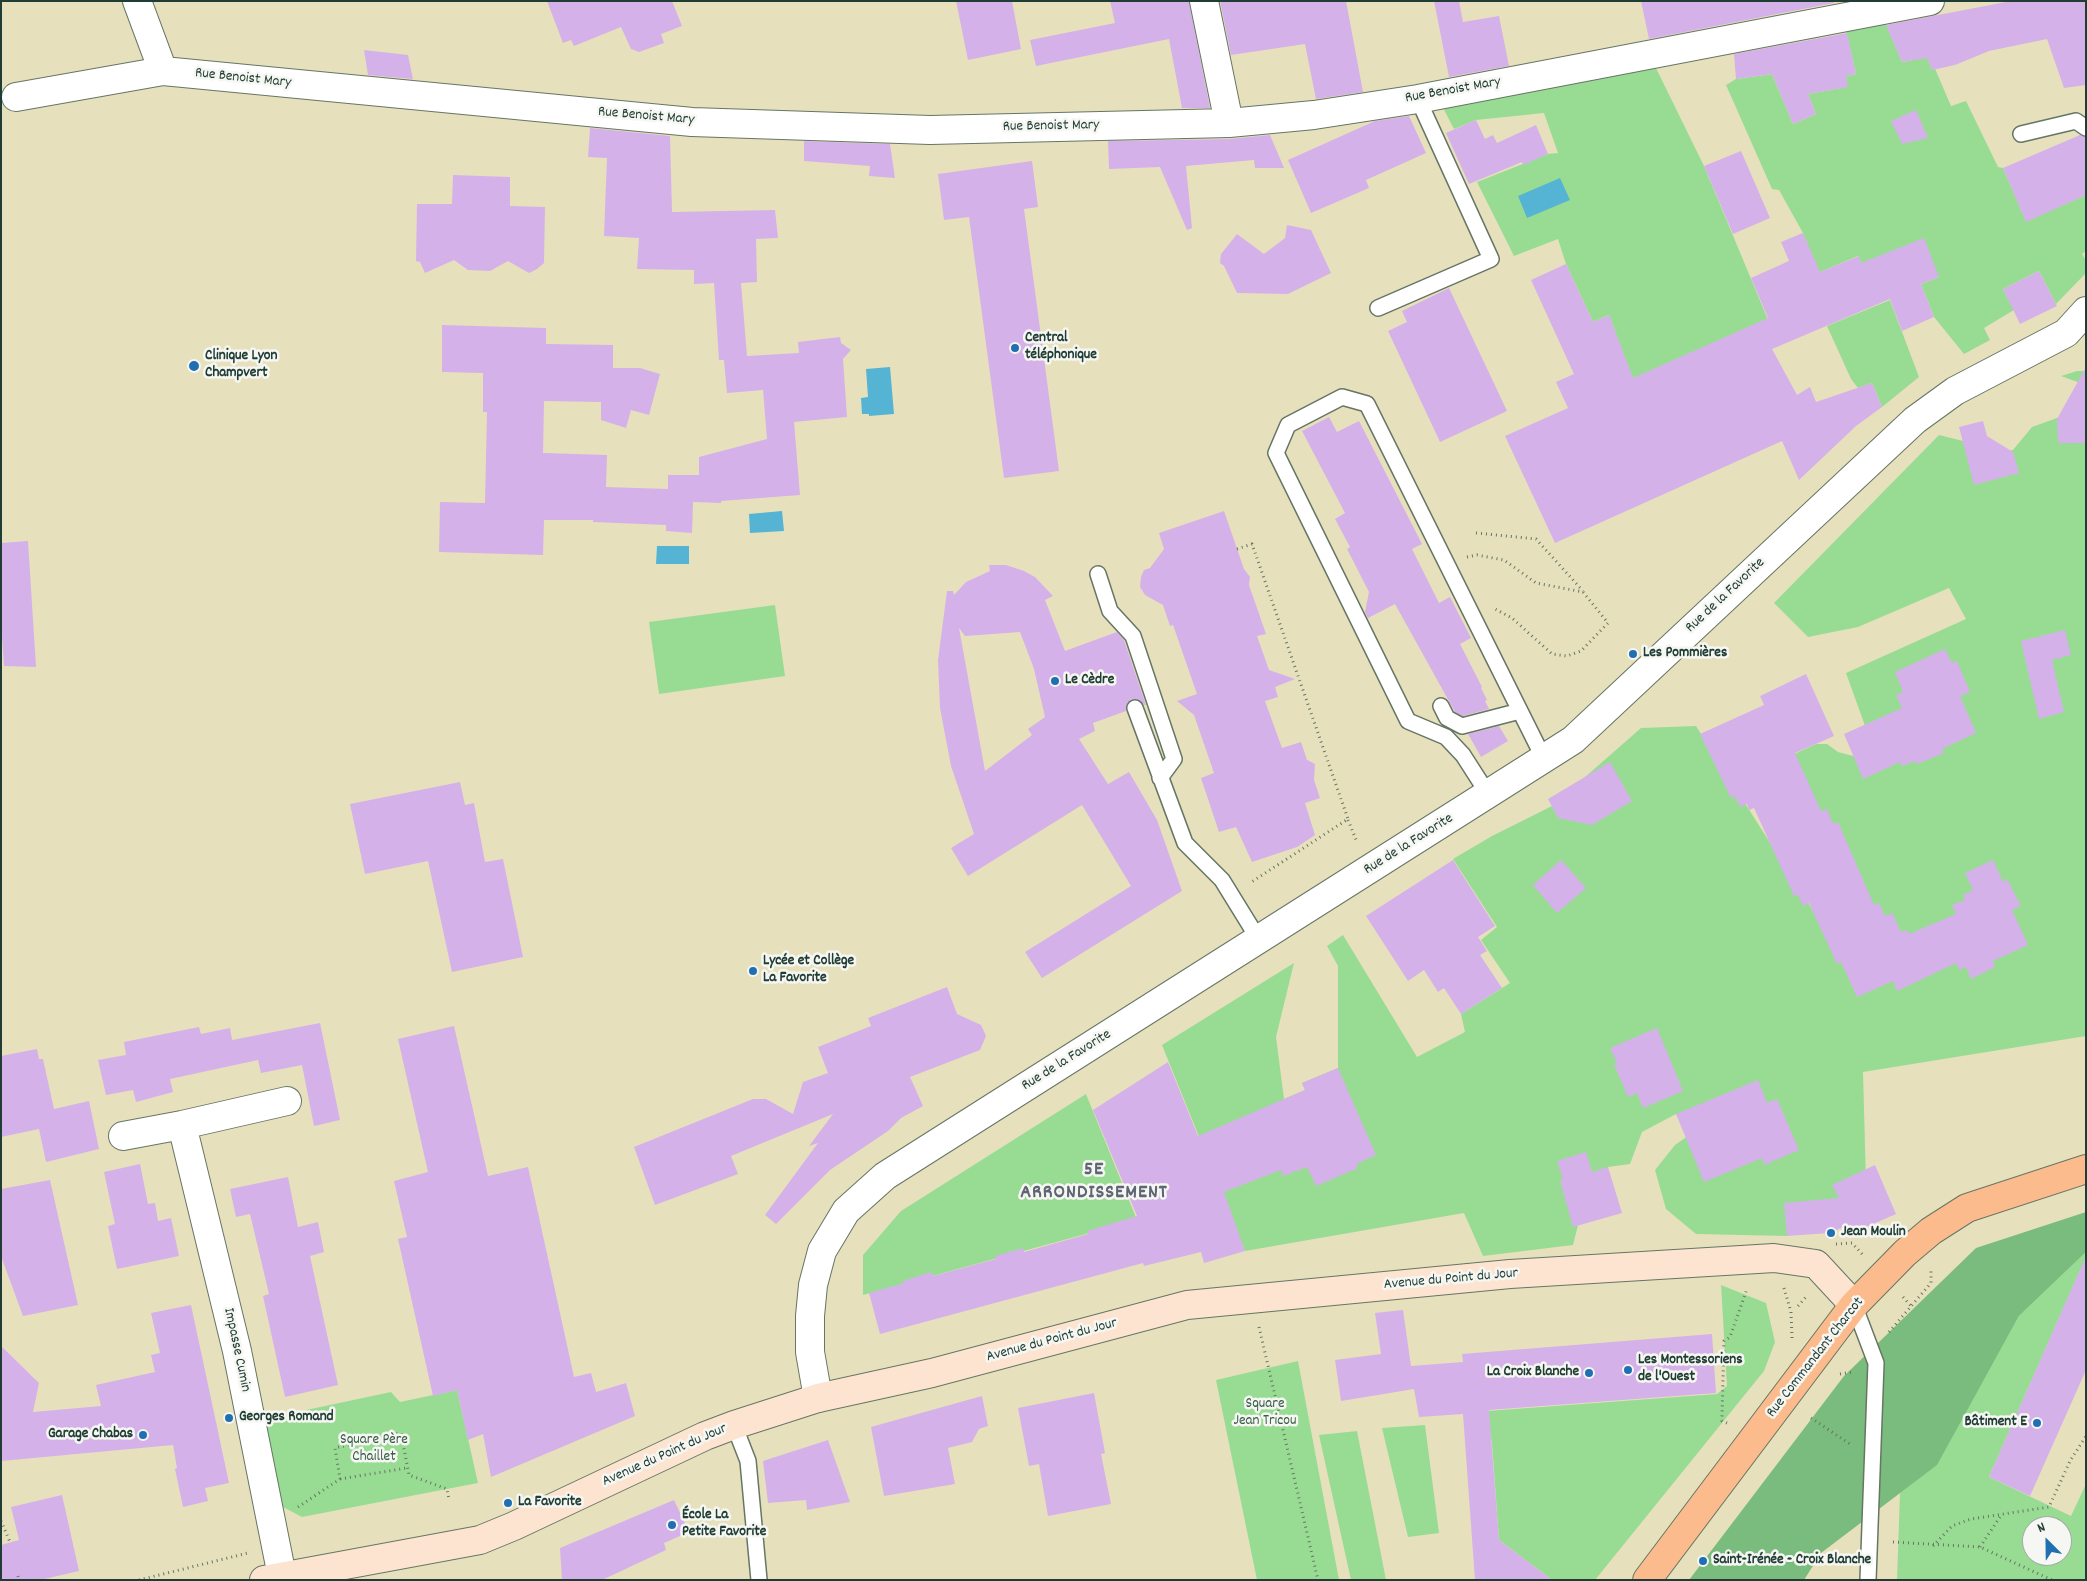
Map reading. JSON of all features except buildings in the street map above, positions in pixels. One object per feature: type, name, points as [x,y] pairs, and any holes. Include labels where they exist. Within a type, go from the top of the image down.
[{"type":"main road","name":"Rue Commandant Charcot","points":[[1647,1580],[1854,1305],[1905,1253],[1931,1231],[1958,1213],[2086,1169]]},
{"type":"main road","name":"Avenue du Point du Jour","points":[[273,1578],[480,1540],[514,1526],[705,1436],[734,1425],[818,1398],[932,1374],[1188,1305],[1502,1275],[1774,1258],[1816,1264],[1854,1305]]},
{"type":"street","points":[[137,1],[162,71]]},
{"type":"street","points":[[1204,1],[1229,123]]},
{"type":"street","name":"Rue Benoist Mary","points":[[8,98],[162,71],[692,122],[930,130],[1229,123],[1314,115],[1418,98],[1892,5],[1930,1]]},
{"type":"street","name":"Rue de la Favorite","points":[[818,1398],[810,1352],[813,1285],[822,1252],[846,1211],[885,1176],[1573,740],[1915,420],[1955,391],[2077,331],[2086,311]]},
{"type":"street","points":[[123,1136],[182,1125],[287,1101]]},
{"type":"street","name":"Impasse Cumin","points":[[182,1125],[237,1351],[276,1546],[273,1578]]},
{"type":"lane","points":[[1378,308],[1491,259],[1418,98]]},
{"type":"lane","points":[[2021,134],[2076,121],[2086,128]]},
{"type":"lane","points":[[1488,794],[1464,755],[1446,737],[1408,721],[1276,453],[1288,425],[1342,398],[1367,404],[1544,758]]},
{"type":"lane","points":[[1098,574],[1110,610],[1132,636],[1174,758],[1160,778]]},
{"type":"lane","points":[[1441,706],[1447,718],[1462,726],[1520,711]]},
{"type":"lane","points":[[1135,708],[1185,843],[1222,880],[1259,940]]},
{"type":"lane","points":[[1854,1305],[1876,1363],[1868,1580]]},
{"type":"lane","points":[[734,1425],[748,1461],[759,1580]]},
{"type":"path","points":[[1468,604],[1489,605],[1512,618],[1552,654],[1567,656],[1581,650],[1608,623],[1536,539],[1476,533]]},
{"type":"path","points":[[1237,549],[1252,544],[1348,819],[1358,842]]},
{"type":"path","points":[[1447,563],[1458,558],[1477,555],[1504,560],[1536,583],[1583,592]]},
{"type":"path","points":[[1231,895],[1348,819]]},
{"type":"path","points":[[1726,1423],[1722,1421],[1724,1341],[1730,1337],[1749,1283]]},
{"type":"path","points":[[1798,1306],[1806,1297]]},
{"type":"path","points":[[1258,1321],[1318,1580]]},
{"type":"path","points":[[1811,1418],[1852,1446]]},
{"type":"path","points":[[340,1479],[335,1448],[400,1433],[408,1475],[447,1489],[449,1500]]},
{"type":"path","points":[[1933,1546],[1952,1526],[1971,1519],[2048,1507],[2070,1461],[2086,1436]]},
{"type":"path","points":[[292,1513],[340,1479],[407,1468]]},
{"type":"path","points":[[1980,1547],[2002,1514]]},
{"type":"path","points":[[1,1521],[10,1542]]},
{"type":"path","points":[[1890,1542],[1933,1546],[1980,1547],[2052,1580]]},
{"type":"path","points":[[139,1580],[276,1546]]},
{"type":"green space","points":[[1886,24],[1902,62],[1930,57],[1951,106],[1966,101],[1998,167],[2003,168],[2026,221],[2086,195],[2086,251],[2082,254],[2086,260],[2086,273],[2056,304],[2039,271],[2003,289],[2014,310],[1984,328],[1990,340],[1964,354],[1934,317],[1921,284],[1939,277],[1866,274],[1858,256],[1818,273],[1803,233],[1779,190],[1772,189],[1726,85],[1736,79],[1772,74],[1793,124],[1816,114],[1808,94],[1847,87],[1846,76],[1856,74],[1846,31]]},
{"type":"green space","points":[[1655,66],[1704,166],[1779,346],[1632,378],[1609,315],[1593,322],[1566,264],[1558,239],[1514,256],[1477,182],[1548,154],[1558,153],[1544,113],[1476,120],[1454,129],[1440,102]]},
{"type":"green space","points":[[1890,300],[1919,377],[1882,407],[1872,383],[1858,388],[1851,379],[1827,326]]},
{"type":"green space","points":[[2077,371],[2086,371],[2086,1036],[1863,1072],[1866,1182],[1787,1236],[1696,1234],[1666,1209],[1655,1170],[1675,1145],[1702,1126],[1676,1114],[1642,1132],[1630,1164],[1608,1167],[1583,1205],[1573,1245],[1483,1256],[1464,1213],[1245,1251],[1162,1045],[1294,963],[1276,1037],[1284,1099],[1305,1090],[1302,1083],[1338,1068],[1338,966],[1327,946],[1343,935],[1417,1057],[1465,1032],[1461,1014],[1510,983],[1481,940],[1497,927],[1453,859],[1492,836],[1552,806],[1641,728],[1696,726],[1859,983],[1792,755],[1816,744],[1827,744],[1838,752],[1853,756],[1873,748],[1846,673],[1966,619],[1949,588],[1858,627],[1808,637],[1774,603],[1939,435],[1963,441],[1974,456],[2013,450],[2032,427],[2057,418],[2066,418],[2080,383],[2061,376]]},
{"type":"green space","points":[[775,605],[785,676],[659,694],[649,622]]},
{"type":"green space","points":[[1086,1094],[1137,1220],[863,1295],[863,1255],[901,1211]]},
{"type":"green space","points":[[2086,1212],[2086,1252],[2019,1316],[1937,1465],[1821,1553],[1804,1580],[1689,1580],[1844,1376],[1976,1248]]},
{"type":"green space","points":[[2086,1252],[2086,1257],[1989,1477],[2071,1516],[2086,1484],[2086,1580],[1897,1580],[1900,1493],[1938,1462],[2019,1316]]},
{"type":"green space","points":[[1721,1285],[1766,1303],[1775,1342],[1764,1371],[1595,1580],[1552,1580],[1499,1540],[1492,1444],[1487,1411],[1717,1394],[1727,1386]]},
{"type":"green space","name":"Square Jean Tricou","points":[[1298,1361],[1339,1580],[1257,1580],[1216,1380]]},
{"type":"green space","name":"Square Père Chaillet","points":[[457,1390],[478,1483],[302,1517],[283,1507],[264,1419],[391,1392],[400,1402]]},
{"type":"green space","points":[[1425,1425],[1439,1533],[1408,1537],[1382,1428]]},
{"type":"green space","points":[[1357,1431],[1386,1580],[1351,1580],[1319,1435]]},
{"type":"water","points":[[1560,178],[1570,200],[1527,218],[1518,196]]},
{"type":"water","points":[[890,367],[894,414],[869,416],[869,414],[862,414],[861,398],[868,397],[866,369]]},
{"type":"water","points":[[782,511],[784,531],[750,533],[749,514]]},
{"type":"water","points":[[657,546],[689,546],[689,564],[656,564]]},
{"type":"place","name":"Central téléphonique","points":[[1015,348]]},
{"type":"place","name":"Clinique Lyon Champvert","points":[[194,366]]},
{"type":"place","name":"Les Pommières","points":[[1633,654]]},
{"type":"place","name":"Le Cèdre","points":[[1055,681]]},
{"type":"place","name":"Lycée et Collège La Favorite","points":[[753,971]]},
{"type":"place","name":"Jean Moulin","points":[[1831,1233]]},
{"type":"place","name":"Les Montessoriens de l'Ouest","points":[[1628,1370]]},
{"type":"place","name":"La Croix Blanche","points":[[1589,1373]]},
{"type":"place","name":"Georges Romand","points":[[229,1418]]},
{"type":"place","name":"Bâtiment E","points":[[2037,1423]]},
{"type":"place","name":"Garage Chabas","points":[[143,1435]]},
{"type":"place","name":"La Favorite","points":[[508,1503]]},
{"type":"place","name":"École La Petite Favorite","points":[[672,1525]]},
{"type":"place","name":"Saint-Irénée - Croix Blanche","points":[[1703,1561]]},
{"type":"district","name":"5E ARRONDISSEMENT","points":[[1094,1182]]}]
